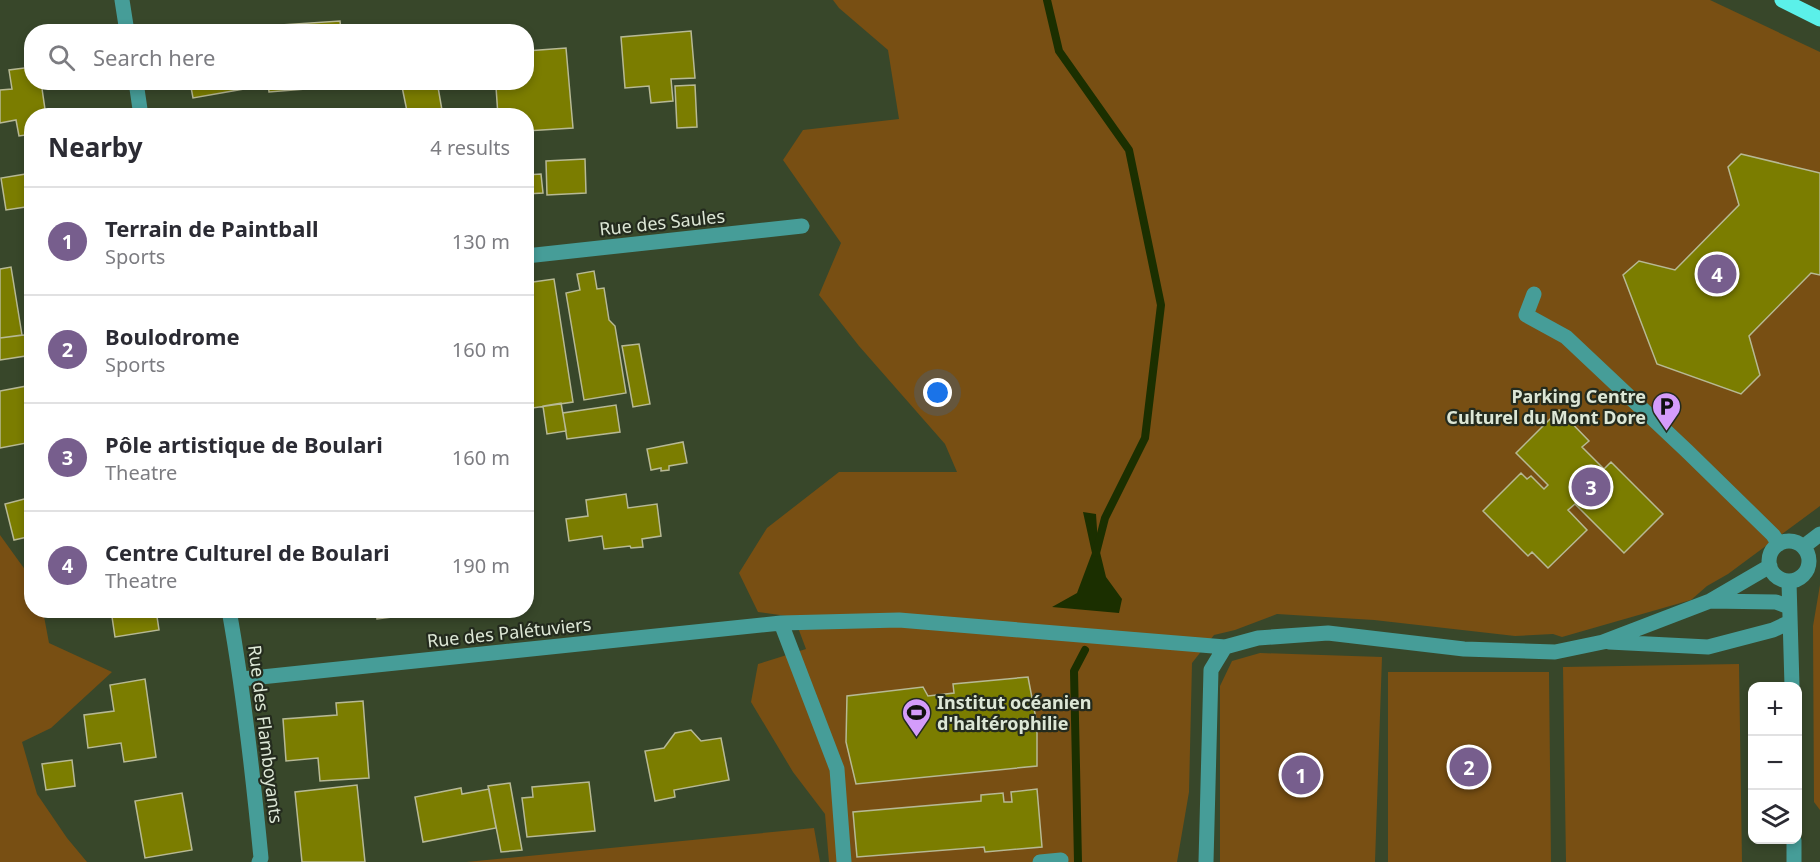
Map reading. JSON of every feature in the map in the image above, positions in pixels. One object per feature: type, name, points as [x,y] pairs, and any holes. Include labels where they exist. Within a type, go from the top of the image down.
[{"type":"main road","points":[[1782,0],[1820,19]]},
{"type":"street","points":[[122,0],[126,24]]},
{"type":"street","points":[[137,90],[140,108]]},
{"type":"street","name":"Rue des Saules","points":[[534,255],[802,226]]},
{"type":"street","points":[[1534,294],[1526,315],[1566,337],[1687,451],[1773,535],[1779,544]]},
{"type":"street","points":[[1803,546],[1820,534]]},
{"type":"street","points":[[1792,541],[1803,546],[1808,552],[1809,566],[1802,577],[1790,582],[1776,577],[1770,566],[1770,554],[1779,544],[1792,541]]},
{"type":"street","points":[[1206,862],[1210,670],[1225,647],[1258,638],[1328,633],[1464,649],[1555,652],[1603,642],[1710,601],[1770,566]]},
{"type":"street","points":[[1790,582],[1792,682]]},
{"type":"street","points":[[1710,601],[1776,602],[1789,614]]},
{"type":"street","points":[[1603,642],[1708,647],[1773,630],[1789,614]]},
{"type":"street","name":"Rue des Flamboyants","points":[[230,618],[242,680],[261,858],[259,862]]},
{"type":"street","name":"Rue des Palétuviers","points":[[242,680],[781,623],[899,620],[1225,647]]},
{"type":"street","points":[[781,623],[837,769],[844,862]]},
{"type":"street","points":[[1794,844],[1794,862]]},
{"type":"street","points":[[1040,862],[1061,860]]},
{"type":"shaded area","points":[[833,0],[1710,0],[1820,52],[1820,506],[1728,574],[1707,586],[1691,600],[1562,637],[1553,634],[1515,636],[1374,620],[1277,614],[1235,630],[1214,635],[1192,663],[1189,792],[1177,862],[829,862],[825,814],[793,772],[751,702],[758,664],[806,649],[794,617],[758,612],[739,573],[767,528],[839,472],[957,472],[945,444],[859,346],[819,295],[841,243],[783,160],[803,130],[899,119],[888,50],[839,8]]},
{"type":"shaded area","points":[[1083,512],[1096,514],[1098,544],[1106,577],[1122,599],[1119,613],[1052,607],[1077,593],[1092,553]]},
{"type":"shaded area","points":[[0,535],[24,568],[24,618],[44,618],[49,643],[112,672],[51,728],[22,742],[37,794],[67,838],[87,862],[0,862]]},
{"type":"shaded area","points":[[1820,585],[1820,810],[1814,802],[1813,626]]},
{"type":"shaded area","points":[[1260,653],[1382,657],[1375,862],[1220,862],[1220,686],[1232,661]]},
{"type":"shaded area","points":[[1739,664],[1742,862],[1566,862],[1563,667]]},
{"type":"shaded area","points":[[1388,672],[1549,672],[1551,862],[1388,862]]},
{"type":"shaded area","points":[[814,828],[820,862],[466,862]]},
{"type":"building","points":[[340,21],[340,24],[296,24]]},
{"type":"building","points":[[691,31],[695,78],[671,79],[673,101],[651,103],[649,86],[625,88],[621,37]]},
{"type":"building","points":[[566,48],[573,128],[534,130],[534,108],[497,108],[496,90],[534,90],[534,50]]},
{"type":"building","points":[[24,68],[24,90],[42,90],[45,108],[24,108],[24,135],[19,136],[16,120],[0,123],[0,90],[12,89],[9,70]]},
{"type":"building","points":[[695,85],[697,127],[677,128],[675,86]]},
{"type":"building","points":[[192,90],[238,90],[193,98]]},
{"type":"building","points":[[269,90],[294,90],[269,92]]},
{"type":"building","points":[[403,90],[439,90],[442,108],[406,108]]},
{"type":"building","points":[[1741,154],[1820,173],[1820,275],[1811,273],[1749,336],[1760,375],[1741,394],[1657,364],[1623,275],[1639,261],[1675,270],[1739,205],[1728,167]]},
{"type":"building","points":[[585,159],[586,193],[547,195],[546,161]]},
{"type":"building","points":[[24,174],[24,207],[6,210],[1,178]]},
{"type":"building","points":[[534,174],[541,174],[543,193],[534,194]]},
{"type":"building","points":[[11,267],[22,335],[0,338],[0,269]]},
{"type":"building","points":[[594,271],[597,289],[604,288],[609,320],[615,326],[626,393],[584,400],[566,293],[580,290],[577,274]]},
{"type":"building","points":[[554,279],[573,402],[534,408],[534,282]]},
{"type":"building","points":[[24,335],[24,356],[0,360],[0,338]]},
{"type":"building","points":[[639,344],[650,404],[633,407],[622,346]]},
{"type":"building","points":[[24,386],[24,444],[0,448],[0,391]]},
{"type":"building","points":[[561,403],[566,431],[547,434],[543,406]]},
{"type":"building","points":[[616,405],[620,432],[567,439],[563,413]]},
{"type":"building","points":[[1559,410],[1589,441],[1582,447],[1604,469],[1611,462],[1663,514],[1624,553],[1575,504],[1568,510],[1587,530],[1548,568],[1532,552],[1528,556],[1483,511],[1521,473],[1527,479],[1531,476],[1544,489],[1548,485],[1516,453]]},
{"type":"building","points":[[683,442],[687,463],[669,466],[669,470],[661,471],[661,468],[651,470],[647,449]]},
{"type":"building","points":[[626,494],[628,508],[657,504],[661,536],[642,539],[643,547],[631,548],[630,546],[604,549],[602,536],[569,541],[566,519],[588,516],[586,500]]},
{"type":"building","points":[[24,499],[24,538],[14,540],[5,504]]},
{"type":"building","points":[[112,618],[157,618],[159,630],[115,637]]},
{"type":"building","points":[[1028,677],[1037,724],[1037,766],[856,784],[846,742],[847,696],[923,687],[928,696],[954,693],[953,684]]},
{"type":"building","points":[[145,679],[156,757],[124,762],[121,743],[88,748],[84,715],[114,711],[110,685]]},
{"type":"building","points":[[363,701],[369,778],[320,781],[318,758],[286,761],[283,719],[337,715],[336,703]]},
{"type":"building","points":[[691,730],[701,741],[721,738],[729,780],[674,790],[675,797],[655,801],[645,751],[664,748],[675,733]]},
{"type":"building","points":[[72,760],[75,786],[46,790],[42,764]]},
{"type":"building","points":[[589,782],[595,831],[527,837],[522,798],[533,797],[532,787]]},
{"type":"building","points":[[510,783],[522,850],[501,852],[488,786]]},
{"type":"building","points":[[357,785],[365,862],[302,862],[295,792]]},
{"type":"building","points":[[461,788],[462,794],[489,789],[496,828],[423,842],[415,797]]},
{"type":"building","points":[[1037,789],[1042,847],[985,852],[984,847],[857,857],[853,812],[981,801],[981,795],[1003,793],[1004,802],[1012,802],[1011,792]]},
{"type":"building","points":[[182,793],[192,850],[145,858],[135,801]]},
{"type":"waterway","points":[[1047,0],[1059,51],[1129,150],[1161,305],[1145,438],[1105,518],[1096,553]]},
{"type":"waterway","points":[[1078,862],[1074,671],[1085,650]]},
{"type":"place","name":"Centre Culturel de Boulari","points":[[1717,274]]},
{"type":"place","name":"Parking Centre Culturel du Mont Dore","points":[[1667,432]]},
{"type":"place","name":"Pôle artistique de Boulari","points":[[1591,487]]},
{"type":"place","name":"Institut océanien d'haltérophilie","points":[[916,738]]},
{"type":"place","name":"Boulodrome","points":[[1469,767]]},
{"type":"place","name":"Terrain de Paintball","points":[[1301,775]]}]
